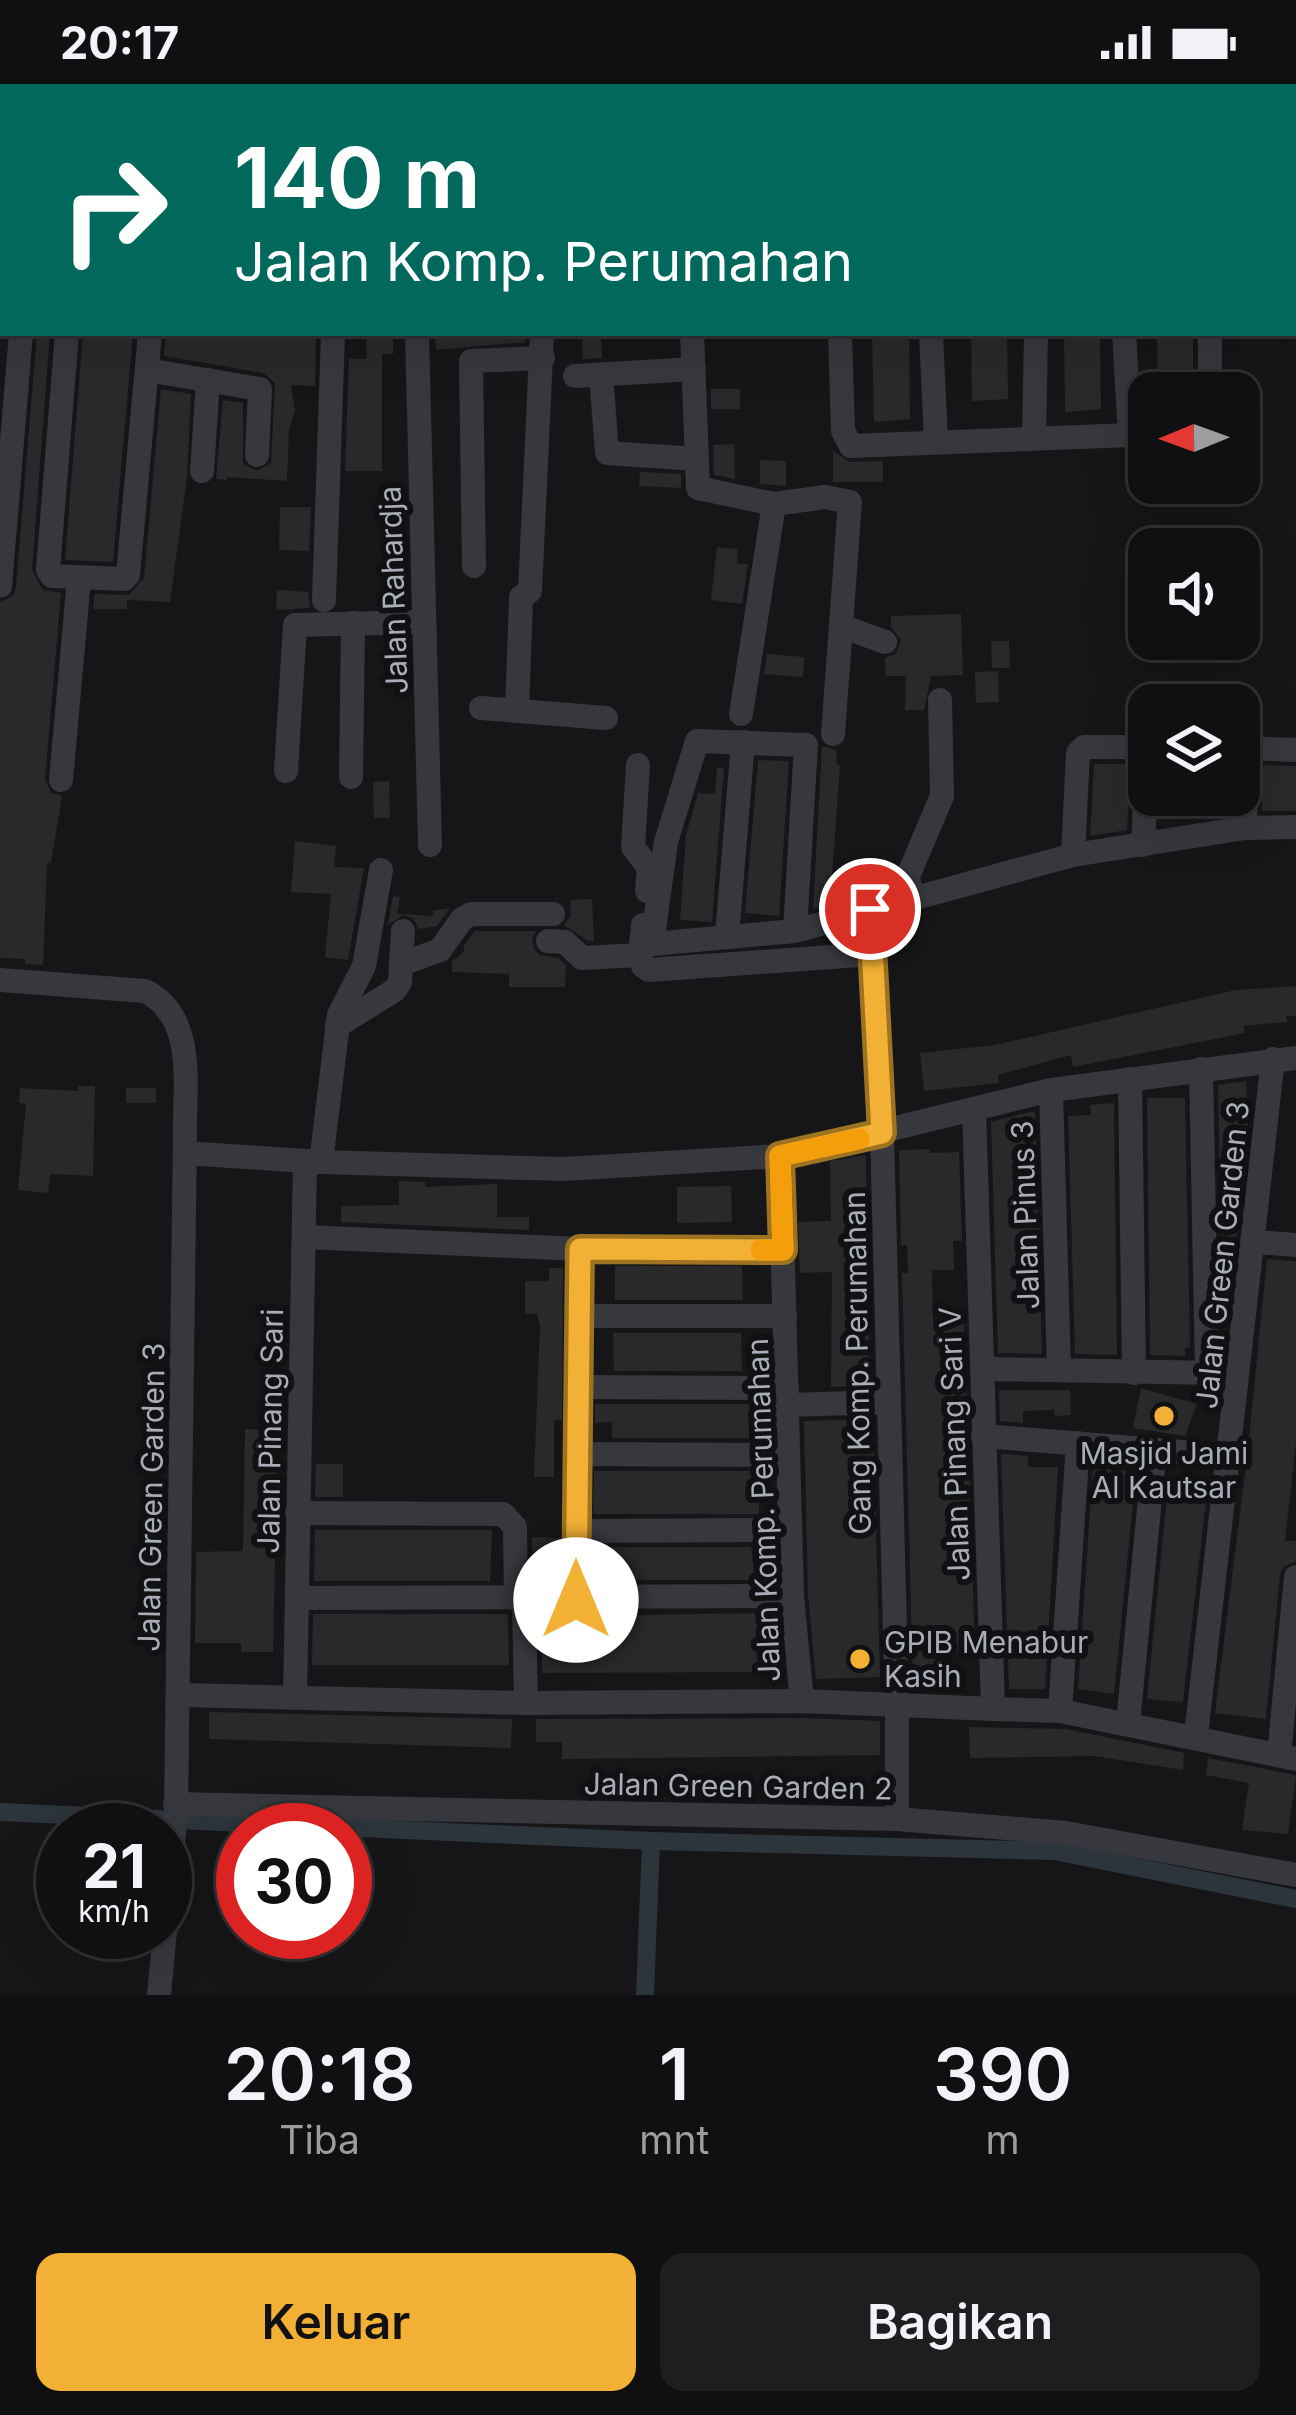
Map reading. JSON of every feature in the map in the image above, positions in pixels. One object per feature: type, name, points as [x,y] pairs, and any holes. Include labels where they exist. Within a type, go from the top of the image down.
[{"type":"street","points":[[0,586],[21,336]]},
{"type":"street","points":[[67,336],[47,568],[52,576],[124,579],[150,336]]},
{"type":"street","points":[[324,600],[333,336]]},
{"type":"street","name":"Jalan Rahardja","points":[[417,336],[430,845]]},
{"type":"street","points":[[692,336],[699,489],[774,504],[824,497],[850,502],[833,734]]},
{"type":"street","points":[[840,336],[845,439],[851,446],[1128,433]]},
{"type":"street","points":[[932,336],[936,442]]},
{"type":"street","points":[[1034,438],[1036,336]]},
{"type":"street","points":[[1124,336],[1130,372]]},
{"type":"street","points":[[1210,336],[1210,372]]},
{"type":"street","points":[[474,566],[471,361],[543,346],[530,591],[521,597],[517,710]]},
{"type":"street","points":[[574,376],[694,369]]},
{"type":"street","points":[[147,370],[260,388],[257,455]]},
{"type":"street","points":[[601,375],[607,453],[697,459]]},
{"type":"street","points":[[202,471],[208,380]]},
{"type":"street","points":[[741,714],[774,504]]},
{"type":"street","points":[[61,780],[79,578]]},
{"type":"street","points":[[286,771],[295,626],[424,622]]},
{"type":"street","points":[[351,777],[353,623]]},
{"type":"street","points":[[841,626],[885,642]]},
{"type":"street","points":[[912,899],[908,875],[942,796],[940,700]]},
{"type":"street","points":[[481,708],[606,718]]},
{"type":"street","points":[[795,931],[806,745],[695,742],[666,842],[652,943],[795,931],[1073,855],[1245,828],[1296,827]]},
{"type":"street","points":[[727,936],[743,742]]},
{"type":"street","points":[[1073,855],[1078,753],[1084,747],[1128,747]]},
{"type":"street","points":[[1260,749],[1296,750]]},
{"type":"street","points":[[638,765],[634,850],[650,868],[640,955],[643,966],[649,970],[873,954]]},
{"type":"street","points":[[1143,845],[1145,816]]},
{"type":"street","points":[[1245,816],[1245,828]]},
{"type":"street","name":"Jalan Pinang Sari","points":[[295,1698],[310,1163],[342,1003],[364,966],[381,870]]},
{"type":"street","name":"Gang Komp. Perumahan","points":[[870,909],[882,1133],[897,1819]]},
{"type":"street","points":[[402,964],[440,950],[471,914],[553,914]]},
{"type":"street","points":[[338,1026],[395,990],[403,931]]},
{"type":"street","points":[[548,941],[565,942],[582,958],[640,955]]},
{"type":"street","name":"Jalan Green Garden 3","points":[[0,980],[133,988],[158,997],[175,1016],[183,1041],[176,1803]]},
{"type":"street","points":[[1051,1090],[1285,1059]]},
{"type":"street","name":"Jalan Green Garden 3","points":[[1196,1736],[1231,1456],[1236,1371],[1285,1059]]},
{"type":"street","name":"Jalan Green Garden 3","points":[[1201,1069],[1208,1374]]},
{"type":"street","points":[[1130,1079],[1134,1373]]},
{"type":"street","name":"Jalan Pinus 3","points":[[185,1153],[310,1163],[564,1169],[780,1156],[1051,1090],[1059,1370]]},
{"type":"street","name":"Jalan Pinang Sari V","points":[[974,1109],[993,1709]]},
{"type":"street","name":"Jalan Komp. Perumahan","points":[[780,1156],[792,1596],[802,1701]]},
{"type":"street","points":[[305,1238],[580,1249],[783,1250]]},
{"type":"street","points":[[1256,1242],[1296,1245]]},
{"type":"street","points":[[576,1600],[580,1249]]},
{"type":"street","name":"Jalan Komp. Perumahan","points":[[578,1316],[785,1316]]},
{"type":"street","points":[[982,1369],[1236,1371]]},
{"type":"street","points":[[577,1387],[886,1402]]},
{"type":"street","points":[[983,1436],[1231,1456]]},
{"type":"street","points":[[1060,1711],[1078,1443]]},
{"type":"street","points":[[1128,1723],[1157,1450]]},
{"type":"street","points":[[577,1454],[788,1455]]},
{"type":"street","points":[[297,1514],[503,1514],[515,1527],[526,1703]]},
{"type":"street","points":[[577,1531],[790,1530]]},
{"type":"street","points":[[178,1695],[526,1703],[802,1701],[1060,1711],[1288,1757],[1296,1577]]},
{"type":"street","points":[[297,1598],[792,1596]]},
{"type":"street","name":"Jalan Green Garden 2","points":[[192,1808],[897,1819],[1066,1833],[1296,1874]]},
{"type":"street","name":"Jalan Green Garden 3","points":[[159,1995],[163,1959]]},
{"type":"building","points":[[37,336],[50,336],[32,570],[43,590],[61,593],[45,779],[51,793],[62,796],[51,863],[47,863],[43,965],[0,958],[0,602],[13,596]]},
{"type":"building","points":[[83,336],[133,336],[113,562],[65,560]]},
{"type":"building","points":[[166,336],[316,336],[315,386],[291,385],[295,411],[289,429],[287,481],[216,479],[223,400],[243,403],[243,464],[257,471],[271,463],[275,383],[263,373],[164,356]]},
{"type":"building","points":[[366,336],[393,336],[393,354],[382,354],[382,471],[345,471],[349,359],[367,359]]},
{"type":"building","points":[[435,336],[525,336],[525,342],[436,350]]},
{"type":"building","points":[[582,336],[601,336],[602,358],[583,359]]},
{"type":"building","points":[[872,336],[909,336],[910,419],[874,422]]},
{"type":"building","points":[[971,336],[1007,336],[1008,399],[972,401]]},
{"type":"building","points":[[1064,336],[1100,336],[1101,409],[1065,412]]},
{"type":"building","points":[[1157,336],[1193,336],[1193,372],[1158,372]]},
{"type":"building","points":[[161,389],[191,394],[187,477],[170,602],[127,600],[127,609],[93,609],[94,594],[129,595],[144,578]]},
{"type":"building","points":[[711,389],[740,389],[740,409],[711,409]]},
{"type":"building","points":[[734,444],[735,479],[714,475],[713,445]]},
{"type":"building","points":[[833,451],[850,462],[883,461],[883,482],[833,482]]},
{"type":"building","points":[[760,460],[786,461],[786,486],[760,484]]},
{"type":"building","points":[[640,472],[681,474],[681,488],[639,486]]},
{"type":"building","points":[[280,507],[311,507],[309,551],[279,550]]},
{"type":"building","points":[[717,547],[737,549],[738,564],[748,564],[742,604],[711,600]]},
{"type":"building","points":[[277,590],[308,592],[310,608],[276,610]]},
{"type":"building","points":[[961,614],[963,675],[931,676],[924,710],[905,710],[906,676],[886,676],[885,658],[896,654],[901,640],[891,627],[891,616]]},
{"type":"building","points":[[991,641],[1009,641],[1010,668],[992,668]]},
{"type":"building","points":[[767,654],[804,657],[803,677],[764,674]]},
{"type":"building","points":[[998,671],[999,702],[976,703],[975,672]]},
{"type":"building","points":[[822,746],[836,750],[840,765],[830,904],[813,909]]},
{"type":"building","points":[[758,760],[789,761],[779,916],[745,913]]},
{"type":"building","points":[[1094,764],[1128,764],[1127,830],[1090,836]]},
{"type":"building","points":[[1262,765],[1296,766],[1296,811],[1262,811]]},
{"type":"building","points":[[717,768],[724,768],[712,922],[680,920],[686,835],[698,793],[715,794]]},
{"type":"building","points":[[389,781],[390,818],[374,818],[373,782]]},
{"type":"building","points":[[295,841],[336,846],[334,867],[364,868],[348,960],[325,957],[331,894],[291,892]]},
{"type":"building","points":[[393,896],[400,897],[397,914],[434,916],[432,911],[450,908],[437,926],[419,929],[413,918],[403,915],[388,925]]},
{"type":"building","points":[[592,899],[594,941],[588,941],[564,925],[571,915],[570,900]]},
{"type":"building","points":[[475,931],[536,931],[534,949],[566,965],[565,987],[509,987],[509,974],[452,972],[452,961],[464,952]]},
{"type":"building","points":[[1296,986],[1296,1016],[1286,1016],[1287,1022],[1243,1026],[1245,1033],[1073,1067],[1071,1055],[998,1075],[999,1083],[924,1091],[920,1053],[995,1045],[1236,990]]},
{"type":"building","points":[[1246,1081],[1248,1134],[1236,1240],[1221,1240],[1218,1085]]},
{"type":"building","points":[[78,1086],[95,1086],[93,1176],[50,1174],[48,1193],[18,1190],[26,1104],[19,1103],[20,1088],[78,1091]]},
{"type":"building","points":[[126,1088],[156,1088],[156,1103],[126,1103]]},
{"type":"building","points":[[1147,1098],[1185,1098],[1190,1347],[1185,1348],[1185,1356],[1150,1355]]},
{"type":"building","points":[[1114,1103],[1117,1355],[1075,1354],[1068,1116],[1091,1115],[1090,1105]]},
{"type":"building","points":[[1035,1112],[1042,1354],[998,1353],[991,1122]]},
{"type":"building","points":[[930,1149],[930,1153],[959,1152],[962,1241],[953,1241],[954,1270],[932,1270],[933,1321],[964,1321],[975,1651],[941,1652],[941,1684],[913,1684],[902,1273],[908,1273],[907,1245],[901,1245],[899,1150]]},
{"type":"building","points":[[866,1155],[870,1386],[831,1387],[832,1272],[800,1273],[798,1222],[831,1221],[830,1161]]},
{"type":"building","points":[[399,1181],[425,1182],[425,1187],[497,1184],[497,1217],[529,1217],[529,1230],[341,1222],[341,1206],[399,1205]]},
{"type":"building","points":[[731,1186],[732,1222],[677,1223],[677,1187]]},
{"type":"building","points":[[1267,1259],[1296,1261],[1296,1442],[1285,1541],[1296,1541],[1296,1561],[1283,1567],[1280,1575],[1266,1719],[1215,1713]]},
{"type":"building","points":[[615,1266],[742,1266],[743,1300],[615,1300]]},
{"type":"building","points":[[549,1268],[563,1268],[562,1420],[554,1420],[554,1477],[534,1477],[540,1325],[537,1314],[525,1314],[525,1281],[549,1281]]},
{"type":"building","points":[[613,1333],[741,1333],[742,1371],[614,1371]]},
{"type":"building","name":"Masjid Jami Al Kautsar","points":[[1141,1388],[1197,1404],[1185,1436],[1133,1428]]},
{"type":"building","points":[[999,1390],[1070,1390],[1071,1415],[1023,1411],[1023,1423],[1000,1421]]},
{"type":"building","points":[[595,1404],[770,1404],[771,1419],[757,1420],[758,1438],[612,1438],[612,1422],[595,1423]]},
{"type":"building","points":[[873,1419],[880,1677],[816,1679],[808,1595],[804,1421]]},
{"type":"building","points":[[245,1429],[278,1430],[273,1652],[241,1652],[241,1643],[195,1643],[196,1552],[243,1551]]},
{"type":"building","points":[[1001,1454],[1028,1456],[1028,1467],[1058,1467],[1045,1689],[1009,1689]]},
{"type":"building","points":[[316,1464],[343,1464],[343,1497],[315,1497]]},
{"type":"building","points":[[1093,1465],[1136,1473],[1114,1694],[1078,1689]]},
{"type":"building","points":[[594,1471],[758,1471],[759,1514],[593,1514]]},
{"type":"building","points":[[1169,1476],[1208,1483],[1183,1702],[1147,1699]]},
{"type":"building","points":[[315,1530],[492,1530],[490,1581],[314,1581]]},
{"type":"building","points":[[532,1537],[560,1538],[560,1580],[532,1581]]},
{"type":"building","points":[[593,1547],[751,1547],[755,1580],[593,1580]]},
{"type":"building","points":[[772,1613],[775,1672],[542,1673],[541,1614]]},
{"type":"building","points":[[313,1614],[508,1614],[509,1665],[312,1665]]},
{"type":"building","points":[[209,1712],[512,1719],[511,1748],[209,1739]]},
{"type":"building","points":[[536,1719],[880,1721],[880,1755],[562,1759],[562,1742],[536,1742]]},
{"type":"building","points":[[969,1727],[1066,1729],[1184,1753],[1183,1770],[1094,1756],[970,1758]]},
{"type":"building","points":[[1208,1758],[1296,1775],[1288,1834],[1242,1830],[1249,1783],[1206,1775]]},
{"type":"waterway","points":[[0,1812],[651,1841],[645,1995]]},
{"type":"waterway","points":[[651,1841],[1054,1851],[1296,1899]]},
{"type":"slow traffic","points":[[761,1250],[783,1250],[780,1156],[859,1139]]},
{"type":"place","name":"Masjid Jami Al Kautsar","points":[[1164,1416]]},
{"type":"place","name":"GPIB Menabur Kasih","points":[[860,1659]]},
{"type":"route","points":[[576,1600],[580,1249],[783,1250],[780,1156],[882,1133],[870,909]]}]
